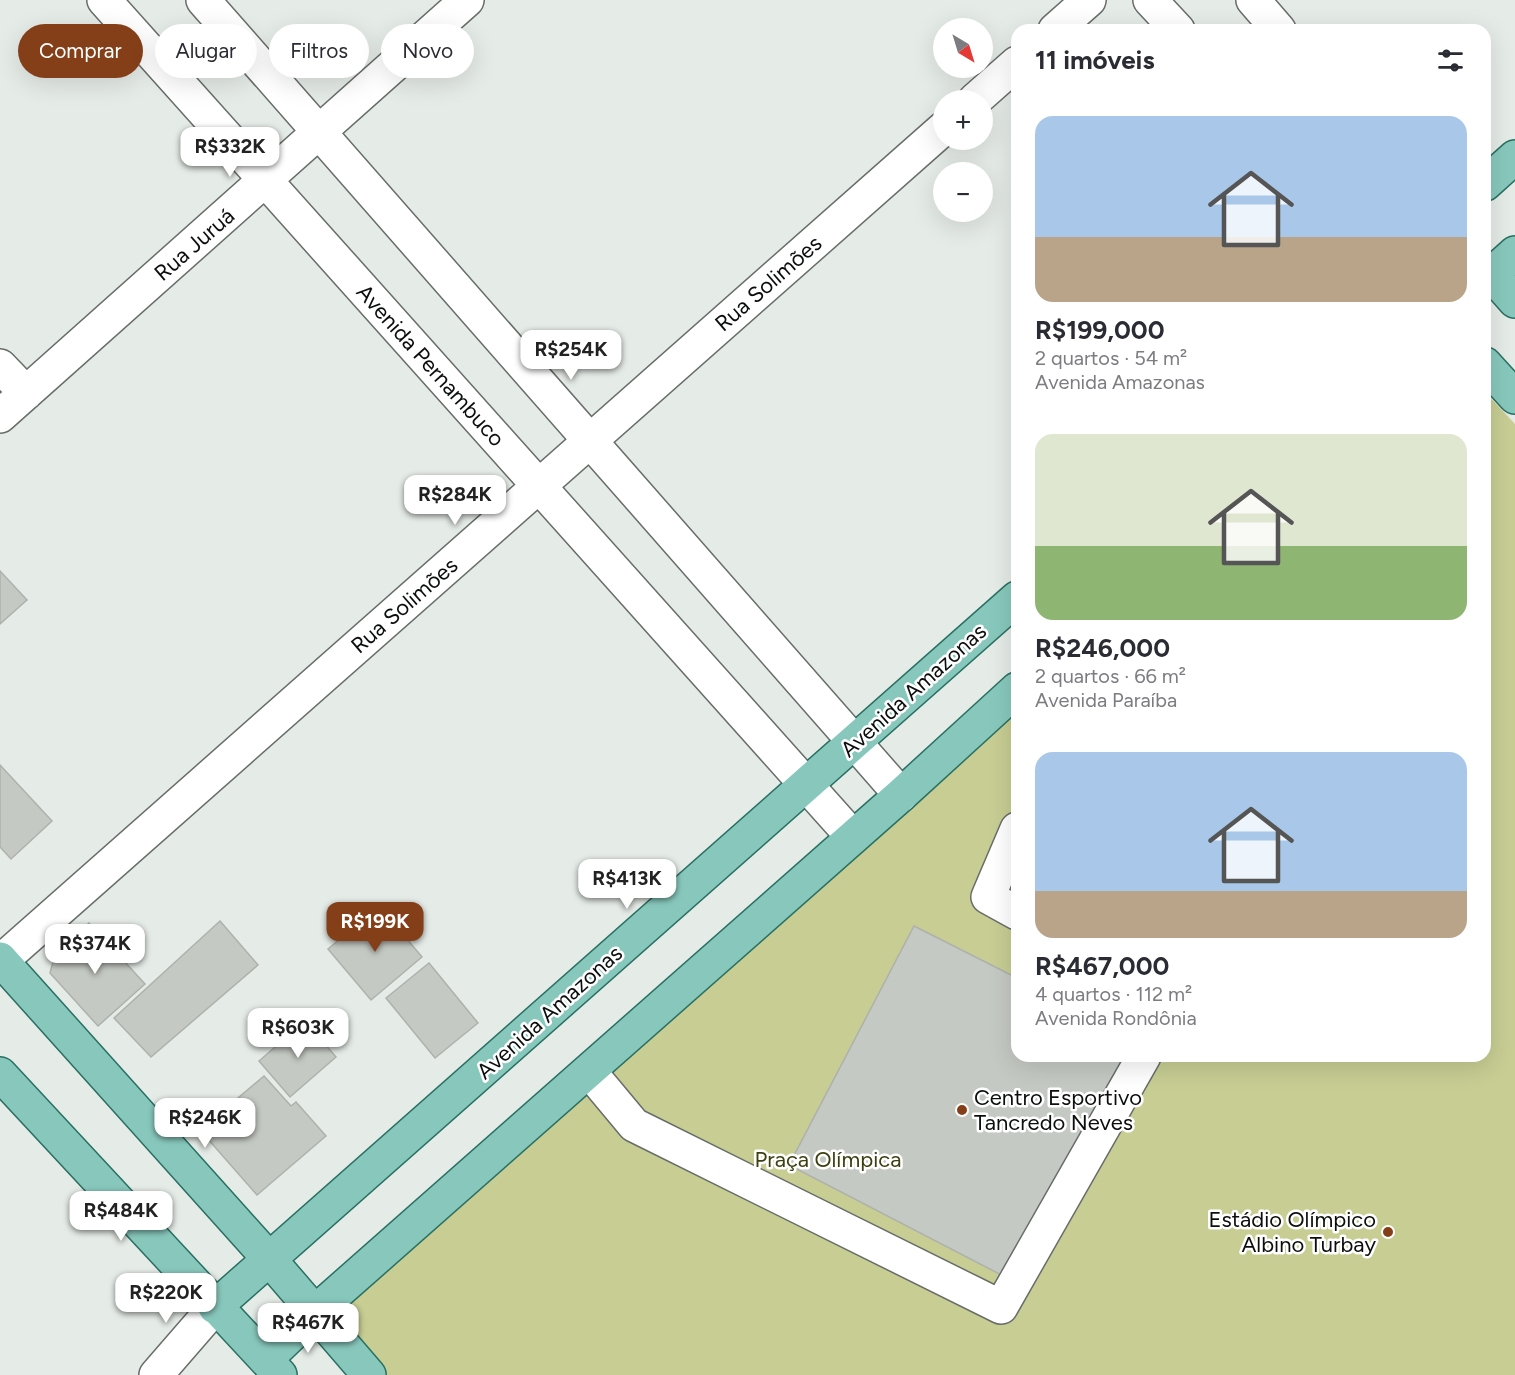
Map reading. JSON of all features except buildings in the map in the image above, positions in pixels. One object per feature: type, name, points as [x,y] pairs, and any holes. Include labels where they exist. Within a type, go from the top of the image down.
[{"type":"main road","points":[[1491,179],[1515,158]]},
{"type":"main road","points":[[1494,269],[1515,301]]},
{"type":"main road","points":[[1491,371],[1515,397]]},
{"type":"main road","name":"Avenida Amazonas","points":[[215,1307],[1011,603]]},
{"type":"main road","points":[[0,1074],[215,1307],[265,1370],[314,1313],[901,795],[1011,694]]},
{"type":"main road","points":[[0,961],[270,1260],[369,1375]]},
{"type":"street","name":"Avenida Pernambuco","points":[[104,0],[853,837]]},
{"type":"street","points":[[203,0],[901,795]]},
{"type":"street","name":"Rua Juruá","points":[[0,416],[467,0]]},
{"type":"street","points":[[1062,24],[1089,0]]},
{"type":"street","points":[[1150,0],[1172,24]]},
{"type":"street","points":[[1253,0],[1274,24]]},
{"type":"street","points":[[986,90],[1011,68]]},
{"type":"street","name":"Rua Solimões","points":[[0,961],[933,138]]},
{"type":"street","points":[[0,366],[26,393]]},
{"type":"street","points":[[1011,843],[988,897],[1011,910]]},
{"type":"street","points":[[589,1071],[634,1125],[1001,1307],[1141,1062]]},
{"type":"street","points":[[156,1375],[215,1307]]},
{"type":"green space","name":"Praça Olímpica","points":[[1491,398],[1515,424],[1515,1375],[387,1375],[332,1311],[1011,710],[1011,1062],[1491,1062]]},
{"type":"place","name":"Centro Esportivo Tancredo Neves","points":[[962,1110]]},
{"type":"place","name":"Estádio Olímpico Albino Turbay","points":[[1388,1232]]}]
